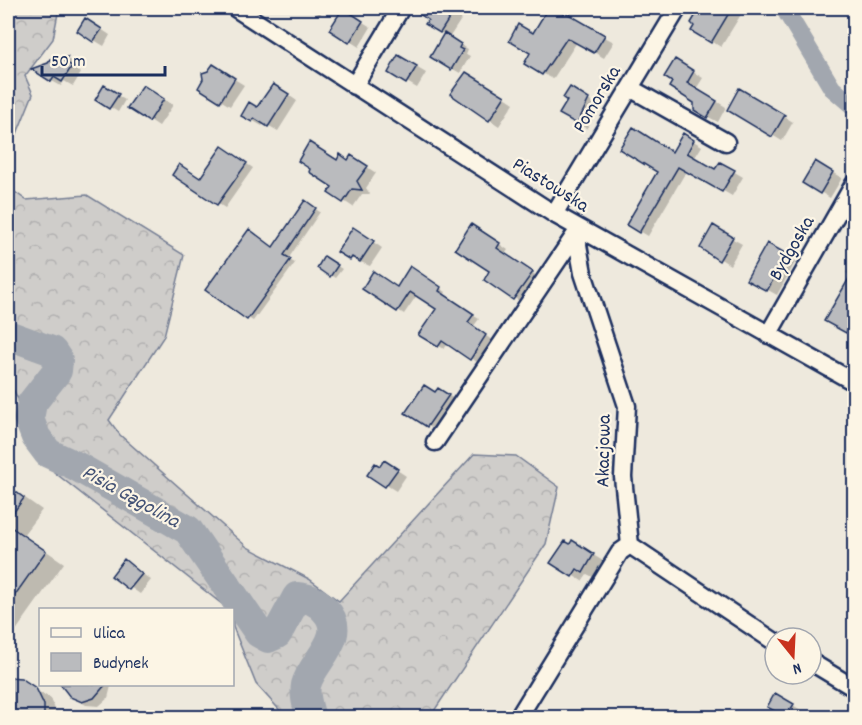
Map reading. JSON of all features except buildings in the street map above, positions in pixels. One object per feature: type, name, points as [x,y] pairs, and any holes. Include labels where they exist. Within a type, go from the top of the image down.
[{"type":"street","name":"Piastowska","points":[[235,8],[554,214],[855,382]]},
{"type":"street","points":[[354,86],[401,8]]},
{"type":"street","name":"Pomorska","points":[[554,214],[678,8]]},
{"type":"street","points":[[630,88],[726,142]]},
{"type":"street","name":"Bydgoska","points":[[768,334],[855,184]]},
{"type":"street","points":[[435,442],[579,228]]},
{"type":"street","name":"Akacjowa","points":[[579,228],[578,244],[583,273],[627,406],[623,477],[630,545]]},
{"type":"street","points":[[518,717],[620,552],[630,545],[763,634]]},
{"type":"street","points":[[823,669],[855,688]]},
{"type":"green space","points":[[8,8],[59,8],[53,39],[25,76],[33,94],[8,156]]},
{"type":"green space","points":[[8,187],[26,200],[87,195],[184,255],[164,336],[109,420],[120,435],[247,547],[309,579],[339,601],[474,454],[516,456],[559,487],[546,544],[430,717],[286,717],[256,684],[234,629],[234,608],[224,608],[54,472],[8,379]]},
{"type":"waterway","points":[[784,8],[832,88],[854,107]]},
{"type":"waterway","name":"Pisia Gągolina","points":[[8,335],[52,351],[58,360],[57,371],[32,403],[29,419],[36,437],[48,453],[76,466],[188,530],[259,633],[268,638],[277,634],[297,597],[312,600],[325,610],[332,620],[332,639],[306,685],[311,718]]}]
